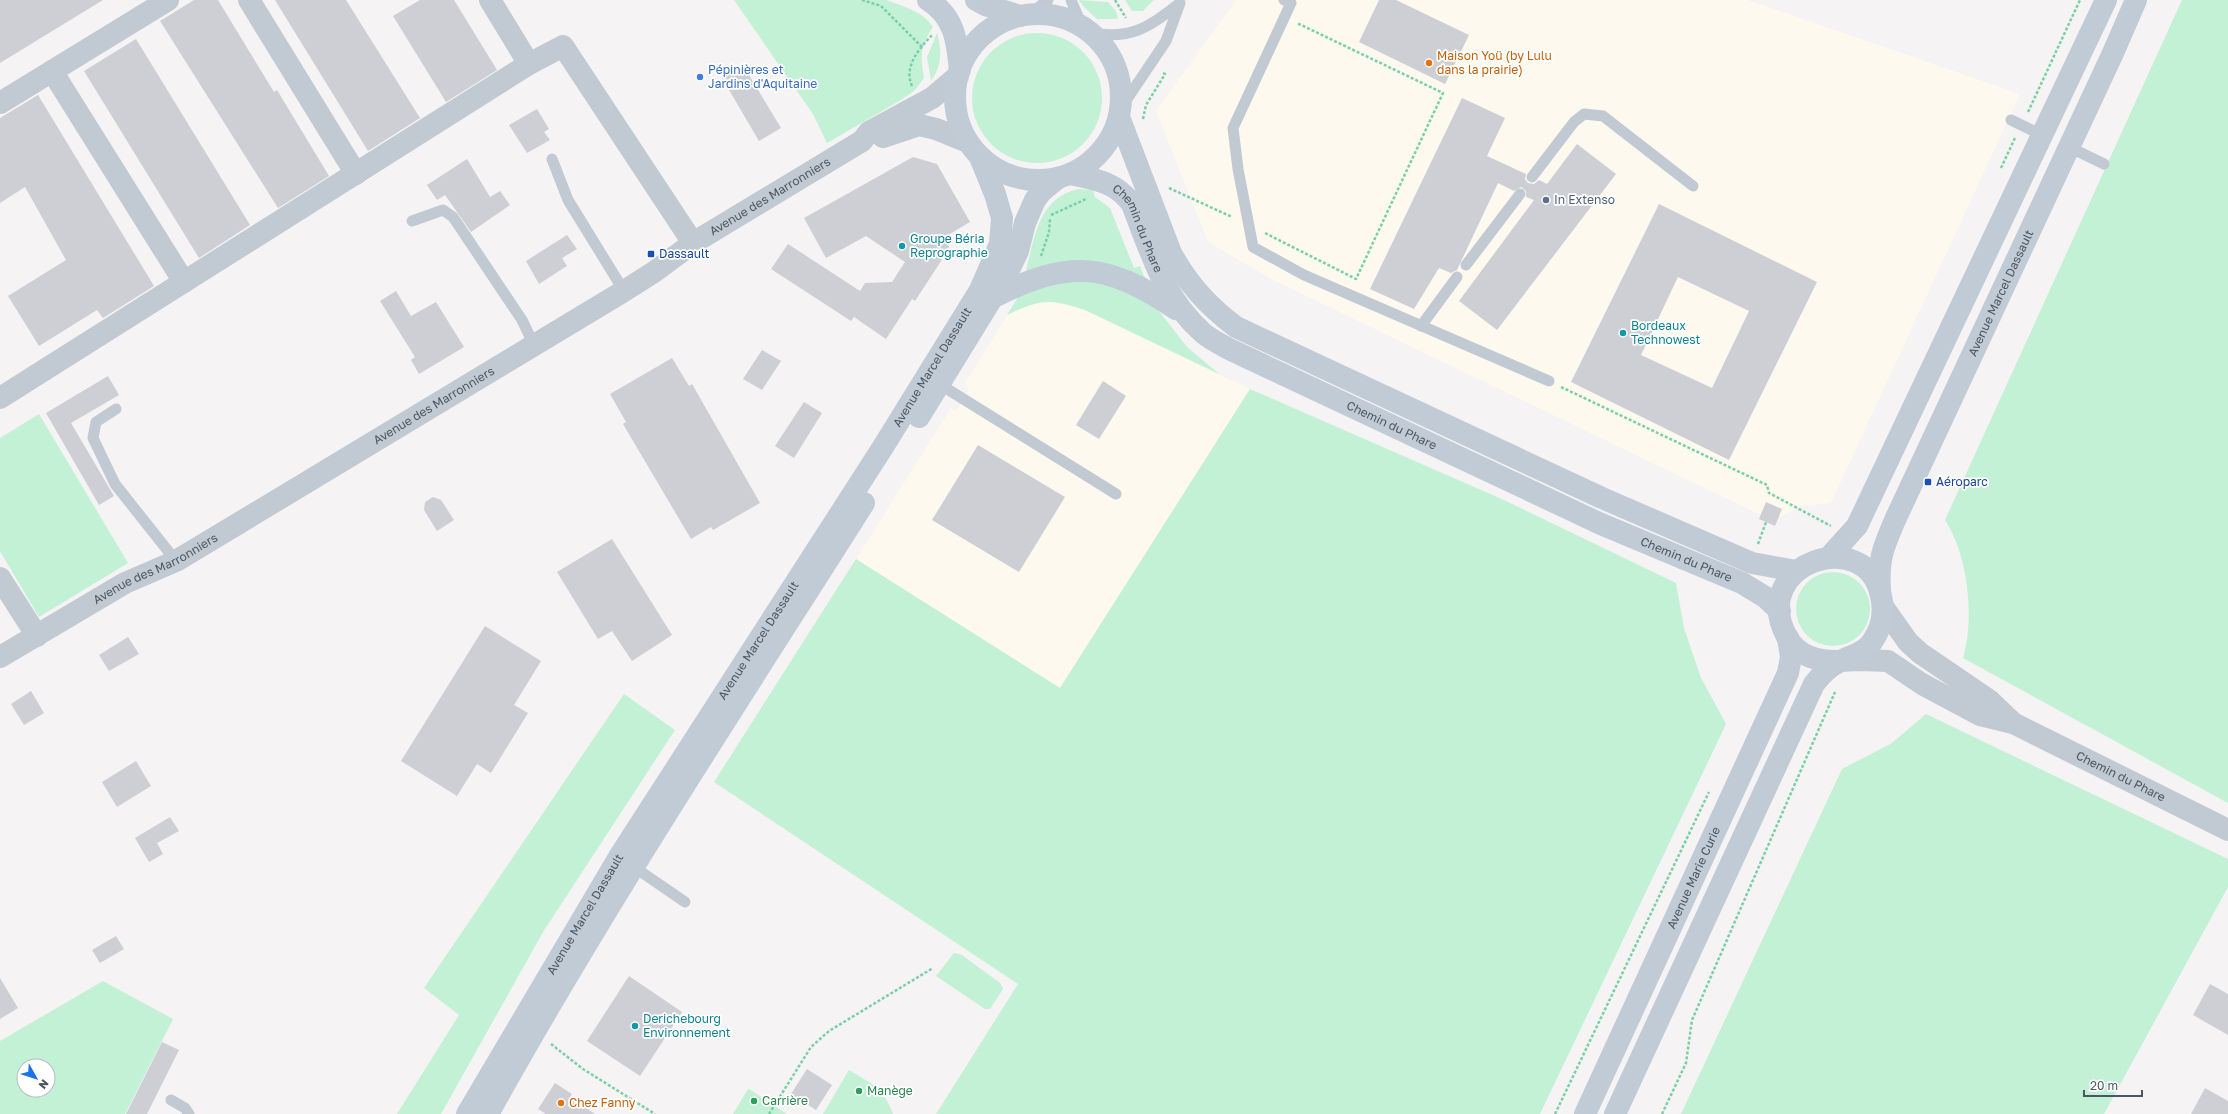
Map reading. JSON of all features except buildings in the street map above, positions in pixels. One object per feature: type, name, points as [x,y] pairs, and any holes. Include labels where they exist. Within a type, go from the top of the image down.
[{"type":"main road","points":[[928,0],[941,9],[950,20],[955,32],[958,73]]},
{"type":"main road","points":[[976,0],[985,5],[1025,15]]},
{"type":"main road","points":[[1829,557],[1853,532],[1860,520],[2106,0]]},
{"type":"main road","name":"Avenue Marcel Dassault","points":[[1882,599],[1878,566],[1883,548],[1918,467],[2069,147],[2136,0]]},
{"type":"main road","points":[[958,73],[969,51],[983,35],[1000,23],[1025,15],[1048,14],[1066,18],[1087,29],[1103,45],[1114,64],[1121,91],[1120,112]]},
{"type":"main road","name":"Avenue Marcel Dassault","points":[[934,381],[980,290],[1000,244],[1002,218],[995,194],[974,149],[960,126],[956,110],[955,93],[958,73]]},
{"type":"main road","name":"Avenue Marcel Dassault","points":[[467,1114],[626,862],[934,381],[994,298],[1018,251],[1025,223],[1035,200],[1042,191],[1064,176],[1087,164],[1102,151],[1112,135],[1120,112]]},
{"type":"main road","name":"Chemin du Phare","points":[[1120,112],[1171,253],[1182,273],[1199,296],[1214,311],[1236,327],[1602,498],[1752,563],[1796,571]]},
{"type":"main road","points":[[974,149],[1003,173],[1030,180],[1064,176]]},
{"type":"main road","name":"Chemin du Phare","points":[[1064,176],[1104,182],[1124,193],[1132,204],[1165,287],[1184,314],[1204,334],[1229,350],[1601,524],[1742,583],[1765,597],[1780,611]]},
{"type":"main road","points":[[994,298],[1018,286],[1041,278],[1064,271],[1080,270],[1114,276],[1136,284],[1184,314]]},
{"type":"main road","points":[[1829,557],[1842,558],[1854,562],[1874,579],[1882,599],[1881,627],[1872,643],[1857,655],[1839,661],[1827,662],[1804,655],[1788,638],[1780,622],[1779,604],[1784,586],[1796,571],[1811,561],[1829,557]]},
{"type":"main road","name":"Avenue Marie Curie","points":[[1586,1114],[1788,673],[1790,657],[1788,638]]},
{"type":"main road","points":[[1615,1114],[1814,684],[1823,672],[1839,661]]},
{"type":"main road","name":"Avenue Marcel Dassault","points":[[488,1114],[626,862]]},
{"type":"street","points":[[0,103],[168,0]]},
{"type":"street","points":[[249,0],[356,174]]},
{"type":"street","points":[[490,0],[529,64]]},
{"type":"street","points":[[0,398],[529,64],[563,46],[693,243]]},
{"type":"street","points":[[52,71],[184,282]]},
{"type":"street","name":"Avenue des Marronniers","points":[[862,142],[869,132],[932,98],[958,73]]},
{"type":"street","name":"Avenue des Marronniers","points":[[0,657],[125,584],[176,562],[624,291],[654,272],[693,243],[862,142],[874,140],[919,125],[936,128],[974,149]]},
{"type":"street","points":[[0,578],[38,636]]},
{"type":"street","name":"Chemin du Phare","points":[[1882,599],[1908,642],[1920,653],[1989,700],[2012,723]]},
{"type":"street","name":"Chemin du Phare","points":[[1839,661],[1888,661],[1922,684],[1980,715],[2012,723],[2228,830]]},
{"type":"lane","points":[[1025,15],[1048,0]]},
{"type":"lane","points":[[1071,0],[1087,29],[1106,35],[1132,32],[1150,26],[1181,1]]},
{"type":"lane","points":[[1284,0],[1291,3],[1233,128],[1253,247],[1304,275],[1548,381]]},
{"type":"lane","points":[[1120,112],[1166,41],[1181,1]]},
{"type":"lane","points":[[1532,177],[1574,122],[1584,114],[1594,114],[1603,116],[1693,186]]},
{"type":"lane","points":[[2011,120],[2042,135]]},
{"type":"lane","points":[[2069,147],[2104,164]]},
{"type":"lane","points":[[552,159],[568,200],[624,291]]},
{"type":"lane","points":[[1466,266],[1520,194]]},
{"type":"lane","points":[[412,221],[443,210],[453,217],[522,320],[534,345]]},
{"type":"lane","points":[[1421,326],[1457,276]]},
{"type":"lane","points":[[934,381],[1116,494]]},
{"type":"lane","points":[[116,409],[96,422],[93,438],[115,484],[176,562]]},
{"type":"lane","points":[[626,862],[685,902]]},
{"type":"lane","points":[[171,1100],[185,1108],[189,1114]]},
{"type":"path","points":[[862,0],[881,6],[922,47]]},
{"type":"path","points":[[1115,0],[1122,8],[1132,32]]},
{"type":"path","points":[[1169,188],[1249,224],[1356,279],[1443,93],[1284,17]]},
{"type":"path","points":[[1144,124],[1142,118],[1146,104],[1164,74],[1152,63]]},
{"type":"path","points":[[1166,181],[1172,196]]},
{"type":"path","points":[[1041,278],[1041,255],[1049,232],[1049,216]]},
{"type":"path","points":[[1548,381],[1767,486],[1769,493],[1834,528]]},
{"type":"path","points":[[1758,544],[1766,522]]},
{"type":"path","points":[[1751,541],[1764,547]]},
{"type":"path","points":[[1662,1114],[1686,1063],[1692,1020],[1838,685]]},
{"type":"path","points":[[1555,1114],[1710,789]]},
{"type":"path","points":[[769,1114],[811,1047],[823,1036],[933,968]]},
{"type":"path","points":[[532,1034],[553,1045],[583,1069],[655,1114]]},
{"type":"shaded area","points":[[1236,0],[1748,0],[2020,94],[1831,503],[1799,507],[1773,521],[1271,279],[1208,242],[1156,111]]},
{"type":"shaded area","points":[[1051,301],[1085,310],[1250,389],[1060,688],[856,559],[951,408],[956,411],[969,389],[964,385],[1007,315],[1031,303]]},
{"type":"green space","points":[[734,0],[886,0],[906,7],[919,13],[933,27],[923,46],[922,64],[924,78],[915,90],[901,100],[827,143],[813,114]]},
{"type":"green space","points":[[1079,0],[1108,2],[1116,11],[1118,19],[1097,19]]},
{"type":"green space","points":[[1125,0],[1154,0],[1143,11],[1132,11]]},
{"type":"green space","points":[[2182,0],[2228,0],[2228,803],[1963,658],[1967,642],[1969,606],[1967,587],[1959,551],[1953,534],[1945,520]]},
{"type":"green space","points":[[937,33],[940,46],[940,58],[937,70],[931,81],[927,57]]},
{"type":"green space","points":[[1043,33],[1062,38],[1083,52],[1097,73],[1101,85],[1101,111],[1097,123],[1083,144],[1062,158],[1050,162],[1031,163],[1012,158],[991,144],[977,123],[973,111],[972,92],[977,73],[991,52],[1012,38],[1024,34]]},
{"type":"green space","points":[[1078,189],[1093,190],[1095,197],[1110,208],[1134,268],[1140,266],[1146,281],[1028,272],[1026,270],[1036,232],[1047,210],[1055,201],[1065,194]]},
{"type":"green space","points":[[1098,277],[1152,302],[1187,347],[1219,374],[1085,310],[1063,303],[1037,303],[1007,315],[1023,289]]},
{"type":"green space","points":[[1250,389],[1504,500],[1676,583],[1684,628],[1701,678],[1726,724],[1540,1114],[936,1114],[1018,984],[714,782],[856,559],[1060,688]]},
{"type":"green space","points":[[39,414],[128,563],[39,617],[0,551],[0,438]]},
{"type":"green space","points":[[1833,572],[1847,575],[1859,583],[1867,595],[1870,609],[1867,623],[1859,635],[1847,643],[1833,646],[1819,643],[1807,635],[1799,623],[1796,609],[1799,595],[1807,583],[1819,575]]},
{"type":"green space","points":[[624,694],[675,730],[543,932],[441,1114],[397,1114],[459,1015],[424,988]]},
{"type":"green space","points":[[1926,714],[2228,859],[2228,887],[2104,1114],[1681,1114],[1842,769],[1892,743]]},
{"type":"green space","points":[[954,953],[962,955],[1000,983],[1003,989],[990,1009],[985,1009],[936,976]]},
{"type":"green space","points":[[103,981],[173,1019],[125,1114],[0,1114],[0,1041]]},
{"type":"green space","name":"Manège","points":[[849,1070],[871,1083],[881,1092],[886,1098],[893,1114],[823,1114]]},
{"type":"green space","name":"Carrière","points":[[749,1089],[787,1114],[733,1114]]},
{"type":"place","name":"Maison Yoü (by Lulu dans la prairie)","points":[[1429,63]]},
{"type":"place","name":"Pépinières et Jardins d'Aquitaine","points":[[700,77]]},
{"type":"place","name":"In Extenso","points":[[1546,200]]},
{"type":"place","name":"Groupe Béria Reprographie","points":[[902,246]]},
{"type":"place","name":"Dassault","points":[[651,254]]},
{"type":"place","name":"Bordeaux Technowest","points":[[1623,333]]},
{"type":"place","name":"Aéroparc","points":[[1928,482]]},
{"type":"place","name":"Derichebourg Environnement","points":[[635,1026]]},
{"type":"place","name":"Manège","points":[[859,1091]]},
{"type":"place","name":"Carrière","points":[[754,1101]]},
{"type":"place","name":"Chez Fanny","points":[[561,1103]]}]
